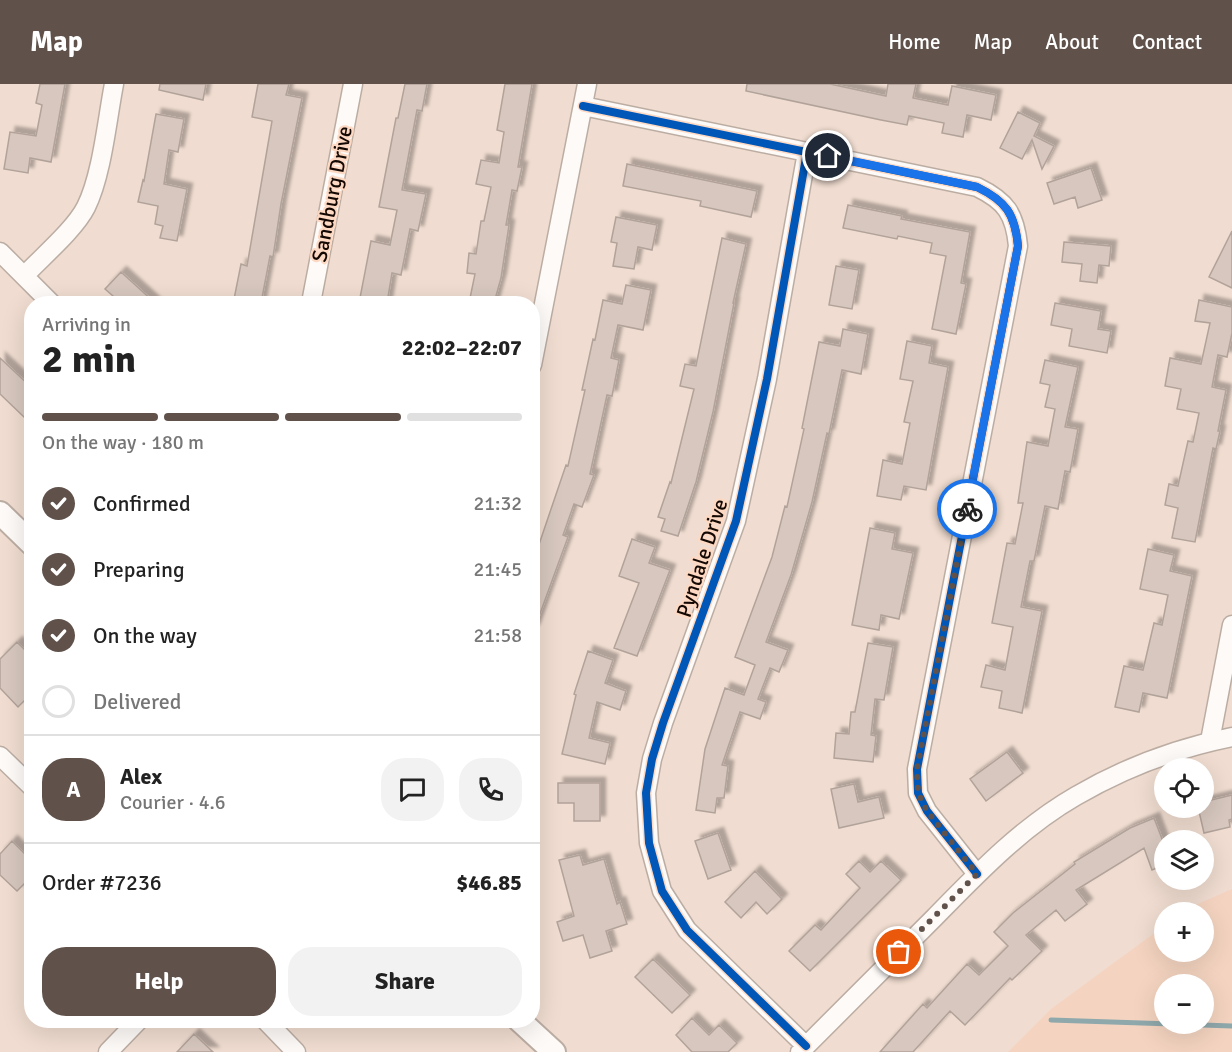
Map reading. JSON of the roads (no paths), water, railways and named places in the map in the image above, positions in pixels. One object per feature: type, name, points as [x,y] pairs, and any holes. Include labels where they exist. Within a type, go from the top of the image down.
[{"type":"street","points":[[24,276],[76,222],[86,208],[95,184],[114,84]]},
{"type":"street","name":"Sandburg Drive","points":[[311,296],[353,84]]},
{"type":"street","points":[[540,324],[587,84]]},
{"type":"street","points":[[583,106],[977,187],[997,197],[1010,211],[1016,228],[1018,246],[917,769],[918,793],[927,811],[977,874]]},
{"type":"street","name":"Pyndale Drive","points":[[803,1049],[687,930],[662,891],[649,843],[646,793],[652,759],[663,723],[736,521],[767,378],[807,152]]},
{"type":"street","points":[[0,252],[44,296]]},
{"type":"street","points":[[0,513],[24,536]]},
{"type":"street","points":[[1210,741],[1232,625]]},
{"type":"street","points":[[803,1049],[977,874],[1015,840],[1074,797],[1114,776],[1163,755],[1232,737]]},
{"type":"street","points":[[0,756],[24,779]]},
{"type":"street","points":[[108,1052],[131,1028]]},
{"type":"street","points":[[273,1028],[296,1052]]},
{"type":"street","points":[[528,1028],[554,1052]]},
{"type":"waterway","points":[[1051,1020],[1232,1026]]}]
